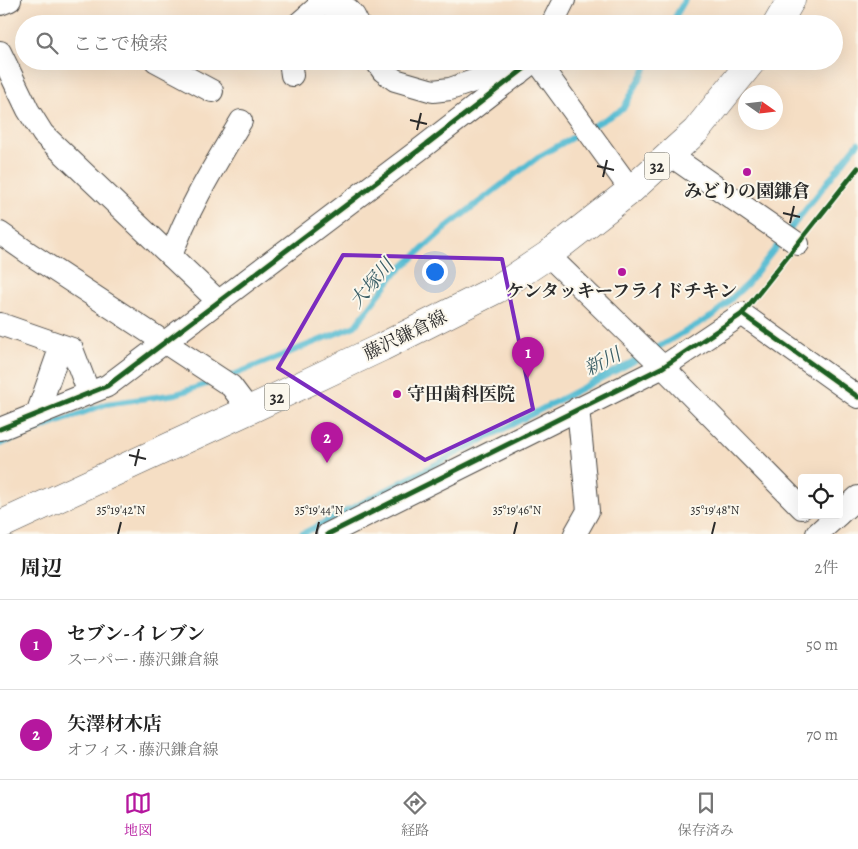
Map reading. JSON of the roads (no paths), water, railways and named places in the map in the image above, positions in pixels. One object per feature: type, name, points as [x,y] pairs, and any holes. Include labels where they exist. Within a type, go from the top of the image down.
[{"type":"main road","points":[[782,15],[791,0]]},
{"type":"main road","name":"藤沢鎌倉線","points":[[0,525],[249,410],[497,290],[548,255],[631,190],[696,131],[745,70]]},
{"type":"street","points":[[0,4],[10,0]]},
{"type":"street","points":[[556,15],[564,0]]},
{"type":"street","points":[[307,15],[320,2],[348,9],[352,15]]},
{"type":"street","points":[[2,60],[43,134],[218,301]]},
{"type":"street","points":[[178,70],[212,91]]},
{"type":"street","points":[[382,70],[395,80],[433,91],[450,89],[513,70]]},
{"type":"street","points":[[0,429],[107,386],[524,70]]},
{"type":"street","points":[[532,70],[631,190]]},
{"type":"street","points":[[171,256],[190,211],[241,121]]},
{"type":"street","points":[[671,153],[680,162],[795,242]]},
{"type":"street","points":[[0,232],[163,343],[231,386],[249,410]]},
{"type":"street","points":[[548,255],[663,367],[798,504]]},
{"type":"street","points":[[328,534],[663,367],[742,314],[858,396]]},
{"type":"street","points":[[0,324],[72,350],[89,393]]},
{"type":"street","points":[[37,414],[61,346]]},
{"type":"street","points":[[575,534],[588,511],[578,408]]},
{"type":"street","points":[[826,524],[858,497]]},
{"type":"waterway","name":"大塚川","points":[[676,15],[685,0]]},
{"type":"waterway","name":"大塚川","points":[[228,377],[355,326],[394,275],[449,225],[538,157],[623,109],[645,70]]},
{"type":"waterway","name":"新川","points":[[302,534],[636,360],[714,315],[748,283],[858,143]]},
{"type":"waterway","name":"大塚川","points":[[0,444],[106,404],[176,394],[213,382]]},
{"type":"place","name":"みどりの園鎌倉","points":[[747,172]]},
{"type":"place","name":"ケンタッキーフライドチキン","points":[[622,272]]},
{"type":"place","name":"セブン-イレブン","points":[[528,378]]},
{"type":"place","name":"守田歯科医院","points":[[397,394]]},
{"type":"place","name":"矢澤材木店","points":[[327,463]]}]
